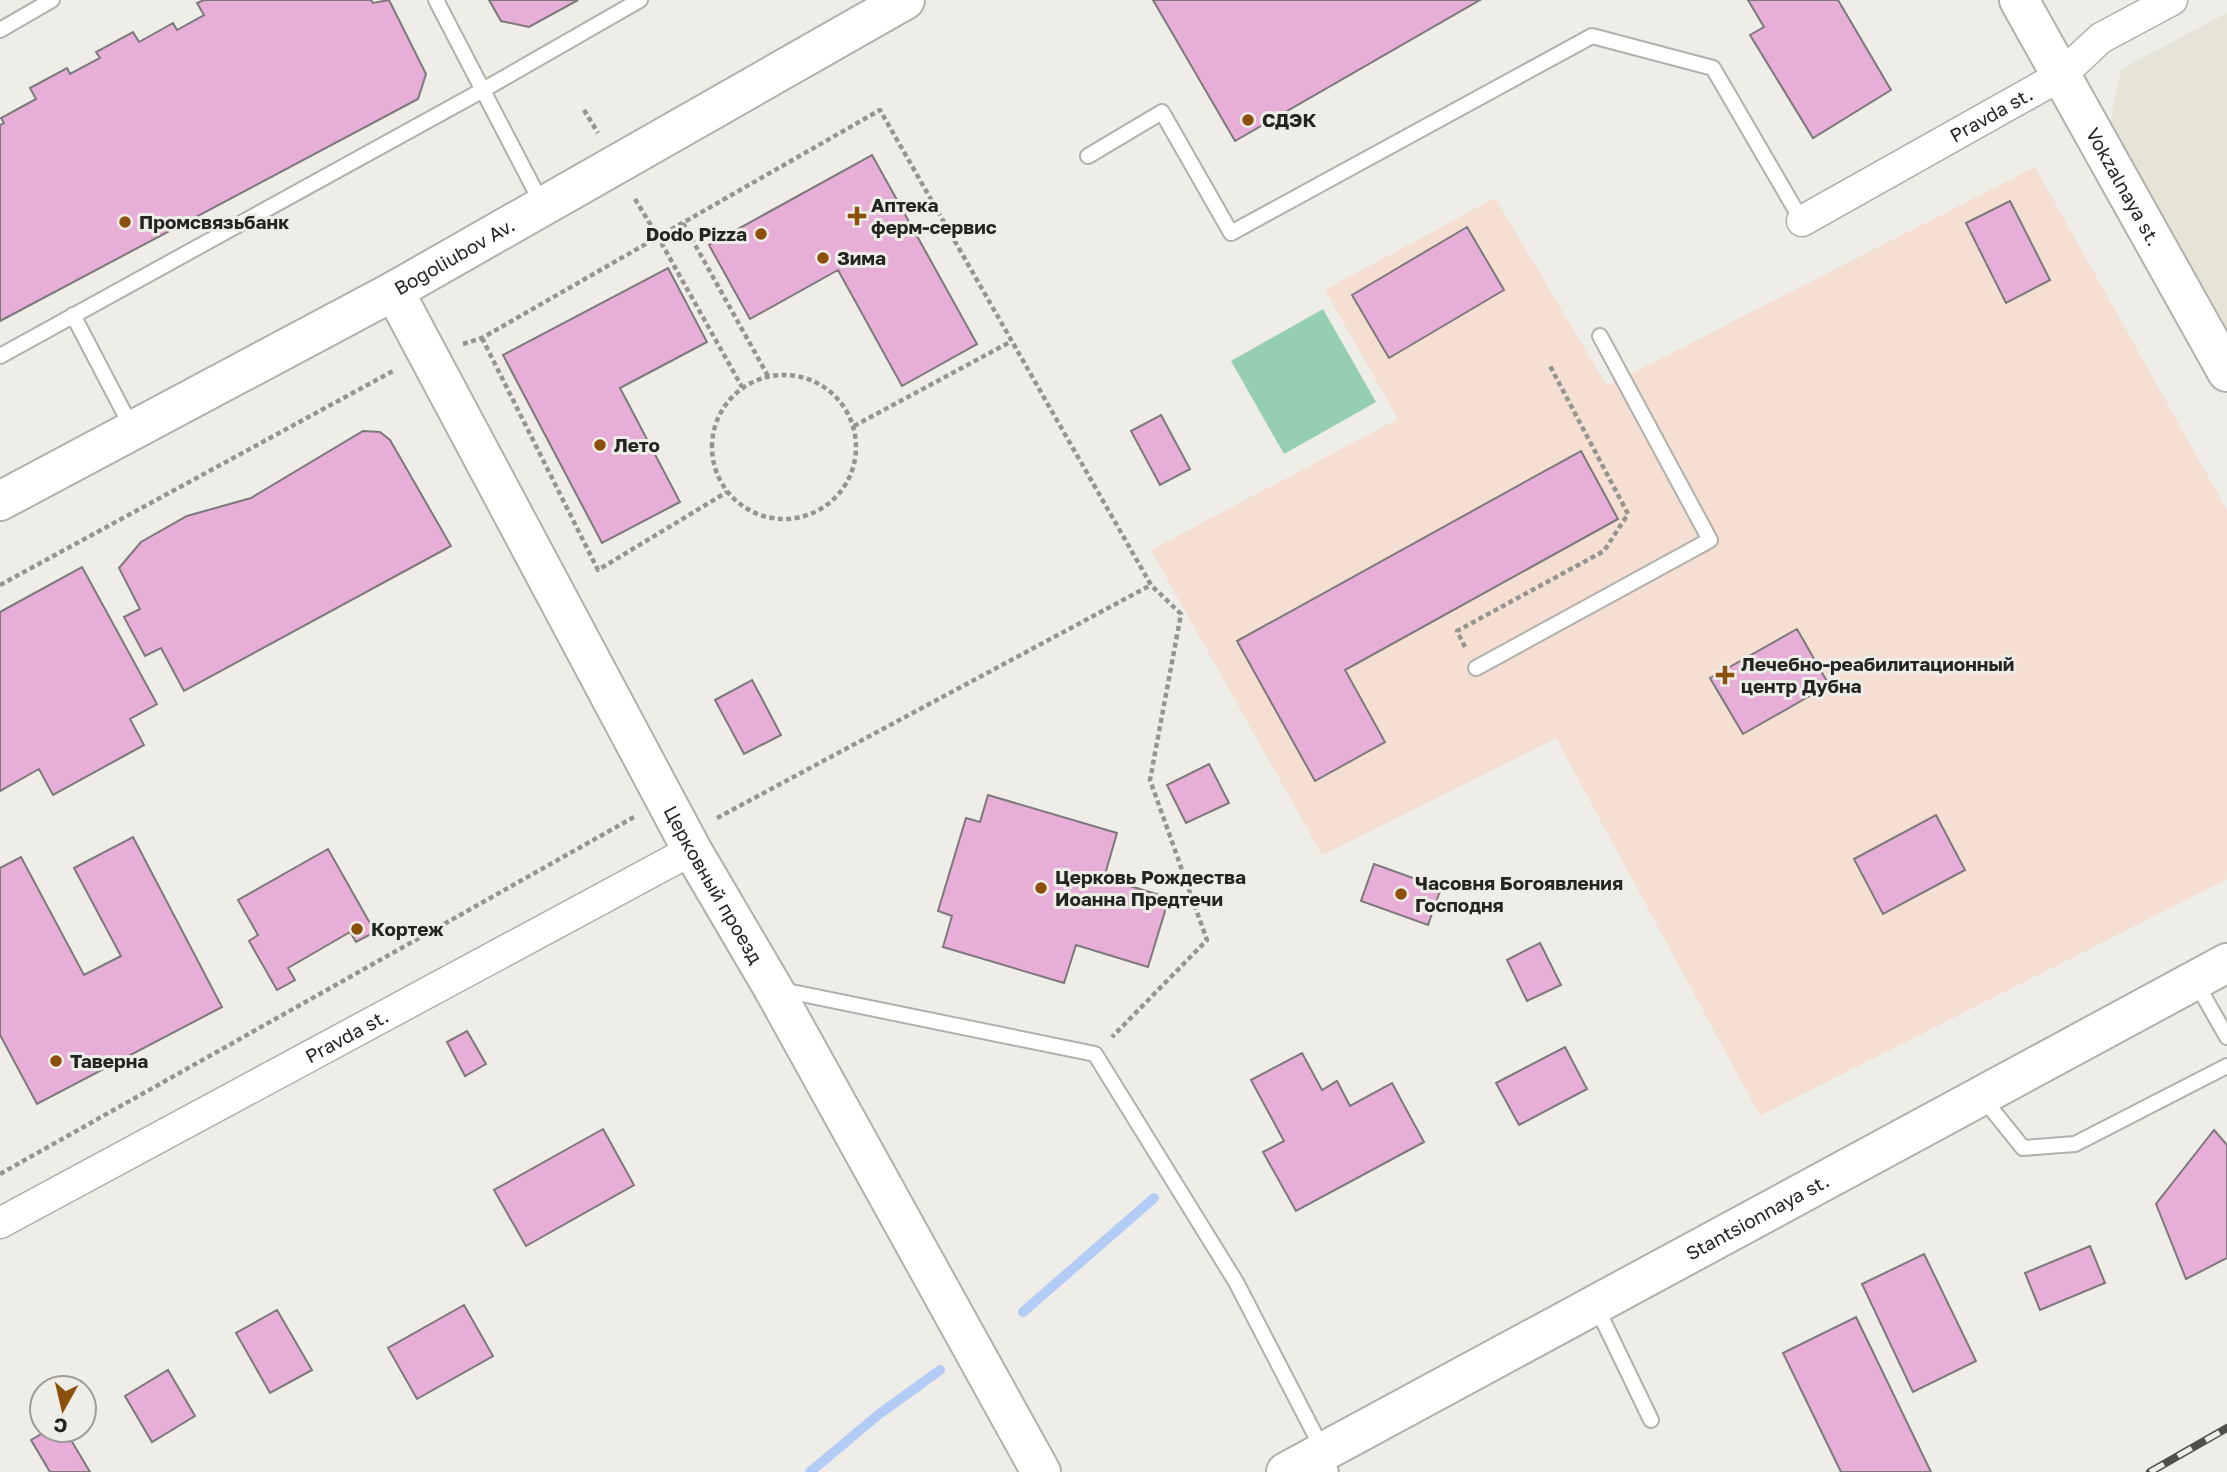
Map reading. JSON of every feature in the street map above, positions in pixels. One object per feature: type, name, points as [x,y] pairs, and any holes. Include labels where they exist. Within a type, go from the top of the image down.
[{"type":"main road","name":"Bogoliubov Av.","points":[[0,501],[394,291],[905,0]]},
{"type":"main road","name":"Vokzalnaya st.","points":[[2019,0],[2227,372]]},
{"type":"main road","name":"Церковный проезд","points":[[394,291],[688,843],[773,988],[1041,1472]]},
{"type":"main road","name":"Stantsionnaya st.","points":[[1286,1472],[1327,1462],[1595,1305],[2227,962]]},
{"type":"street","name":"Pravda st.","points":[[1802,221],[2060,76],[2101,38],[2172,0]]},
{"type":"street","name":"Pravda st.","points":[[0,1223],[688,843]]},
{"type":"lane","points":[[0,30],[52,0]]},
{"type":"lane","points":[[436,0],[542,205]]},
{"type":"lane","points":[[0,356],[483,90],[640,0]]},
{"type":"lane","points":[[1088,156],[1162,112],[1231,233],[1592,36],[1713,68],[1802,221]]},
{"type":"lane","points":[[73,315],[132,429]]},
{"type":"lane","points":[[1476,668],[1710,540],[1600,336]]},
{"type":"lane","points":[[2195,981],[2227,1037]]},
{"type":"lane","points":[[773,988],[1095,1054],[1236,1282],[1327,1462]]},
{"type":"lane","points":[[1981,1096],[2024,1148],[2074,1144],[2227,1066]]},
{"type":"lane","points":[[1595,1305],[1651,1420]]},
{"type":"path","points":[[727,492],[598,570],[482,338],[880,110],[1151,585],[1181,614],[1150,780],[1207,940],[1095,1054]]},
{"type":"path","points":[[683,223],[768,376]]},
{"type":"path","points":[[658,237],[742,387]]},
{"type":"path","points":[[853,426],[1010,342]]},
{"type":"path","points":[[1476,668],[1457,631],[1604,551],[1628,514],[1549,364]]},
{"type":"path","points":[[0,585],[396,370]]},
{"type":"path","points":[[790,374],[820,385],[830,391],[845,407],[853,426],[856,452],[851,475],[837,496],[818,511],[794,519],[769,518],[746,509],[727,492],[716,472],[712,448],[715,425],[725,404],[742,387],[768,376],[790,374]]},
{"type":"path","points":[[688,843],[1151,585]]},
{"type":"path","points":[[0,1174],[644,812]]},
{"type":"shaded area","points":[[2227,13],[2227,332],[2110,123],[2121,69]]},
{"type":"shaded area","name":"Лечебно-реабилитационный центр Дубна","points":[[2035,167],[2227,510],[2227,879],[1760,1116],[1556,738],[1322,855],[1151,550],[1398,419],[1325,290],[1495,198],[1607,386]]},
{"type":"green space","points":[[1323,309],[1376,402],[1284,454],[1231,361]]},
{"type":"building","points":[[204,0],[371,0],[373,3],[389,0],[426,74],[418,99],[0,321],[0,125],[4,123],[1,118],[36,99],[30,88],[67,68],[70,74],[100,58],[96,52],[133,32],[139,42],[173,23],[177,30],[204,15],[197,3]]},
{"type":"building","points":[[489,0],[578,0],[529,27],[501,21]]},
{"type":"building","points":[[1153,0],[1480,0],[1235,141]]},
{"type":"building","points":[[1748,0],[1838,0],[1891,90],[1813,138],[1750,35],[1764,27]]},
{"type":"building","name":"Зима","points":[[872,155],[977,344],[902,386],[838,270],[750,319],[709,245]]},
{"type":"building","points":[[2010,201],[2050,280],[2006,303],[1966,223]]},
{"type":"building","points":[[1467,227],[1504,290],[1389,358],[1352,295]]},
{"type":"building","name":"Лето","points":[[668,268],[707,342],[620,388],[680,502],[602,543],[503,355]]},
{"type":"building","points":[[1161,415],[1190,469],[1160,485],[1131,431]]},
{"type":"building","points":[[363,431],[380,432],[390,440],[451,546],[184,691],[161,648],[145,656],[124,617],[140,609],[119,568],[141,542],[187,516],[251,498]]},
{"type":"building","points":[[1581,451],[1618,519],[1345,670],[1385,742],[1315,781],[1237,641]]},
{"type":"building","points":[[82,567],[157,704],[130,719],[144,745],[53,795],[39,769],[0,791],[0,612]]},
{"type":"building","points":[[1797,629],[1829,685],[1743,734],[1710,678]]},
{"type":"building","points":[[752,680],[781,735],[744,754],[715,700]]},
{"type":"building","points":[[1209,764],[1229,803],[1186,823],[1167,785]]},
{"type":"building","name":"Церковь Рождества Иоанна Предтечи","points":[[988,795],[1117,833],[1104,878],[1169,898],[1148,967],[1076,945],[1064,983],[943,947],[952,916],[938,911],[966,818],[980,822]]},
{"type":"building","points":[[1936,815],[1965,870],[1883,914],[1854,859]]},
{"type":"building","points":[[133,837],[222,1007],[37,1104],[0,1035],[0,868],[21,857],[84,975],[121,956],[74,868]]},
{"type":"building","points":[[328,849],[375,932],[356,942],[350,932],[288,968],[295,980],[277,990],[249,941],[258,935],[238,900]]},
{"type":"building","name":"Часовня Богоявления Господня","points":[[1374,864],[1441,888],[1428,925],[1361,901]]},
{"type":"building","points":[[1540,943],[1561,985],[1527,1001],[1507,960]]},
{"type":"building","points":[[467,1031],[486,1064],[465,1076],[447,1042]]},
{"type":"building","points":[[1565,1047],[1587,1089],[1519,1125],[1496,1083]]},
{"type":"building","points":[[1302,1053],[1322,1090],[1337,1081],[1350,1106],[1392,1083],[1424,1142],[1296,1211],[1263,1152],[1284,1141],[1251,1080]]},
{"type":"building","points":[[603,1129],[634,1185],[526,1246],[494,1190]]},
{"type":"building","points":[[2214,1130],[2227,1145],[2227,1258],[2186,1279],[2156,1204]]},
{"type":"building","points":[[2090,1246],[2105,1283],[2040,1310],[2025,1273]]},
{"type":"building","points":[[1924,1254],[1976,1361],[1913,1392],[1862,1284]]},
{"type":"building","points":[[464,1305],[493,1356],[417,1399],[388,1348]]},
{"type":"building","points":[[277,1310],[312,1370],[270,1393],[236,1333]]},
{"type":"building","points":[[1856,1317],[1931,1472],[1841,1472],[1783,1353]]},
{"type":"building","points":[[168,1370],[195,1416],[152,1442],[125,1396]]},
{"type":"building","points":[[33,1444],[73,1444],[90,1472],[50,1472]]},
{"type":"waterway","points":[[1023,1312],[1154,1198]]},
{"type":"waterway","points":[[810,1472],[878,1415],[940,1370]]},
{"type":"railway","points":[[2150,1472],[2227,1428]]},
{"type":"place","name":"СДЭК","points":[[1248,120]]},
{"type":"place","name":"Аптека ферм-сервис","points":[[857,216]]},
{"type":"place","name":"Промсвязьбанк","points":[[125,222]]},
{"type":"place","name":"Dodo Pizza","points":[[761,234]]},
{"type":"place","name":"Зима","points":[[823,258]]},
{"type":"place","name":"Лето","points":[[600,445]]},
{"type":"place","name":"Лечебно-реабилитационный центр Дубна","points":[[1725,675]]},
{"type":"place","name":"Церковь Рождества Иоанна Предтечи","points":[[1041,888]]},
{"type":"place","name":"Часовня Богоявления Господня","points":[[1401,894]]},
{"type":"place","name":"Кортеж","points":[[357,929]]},
{"type":"place","name":"Таверна","points":[[56,1061]]}]
